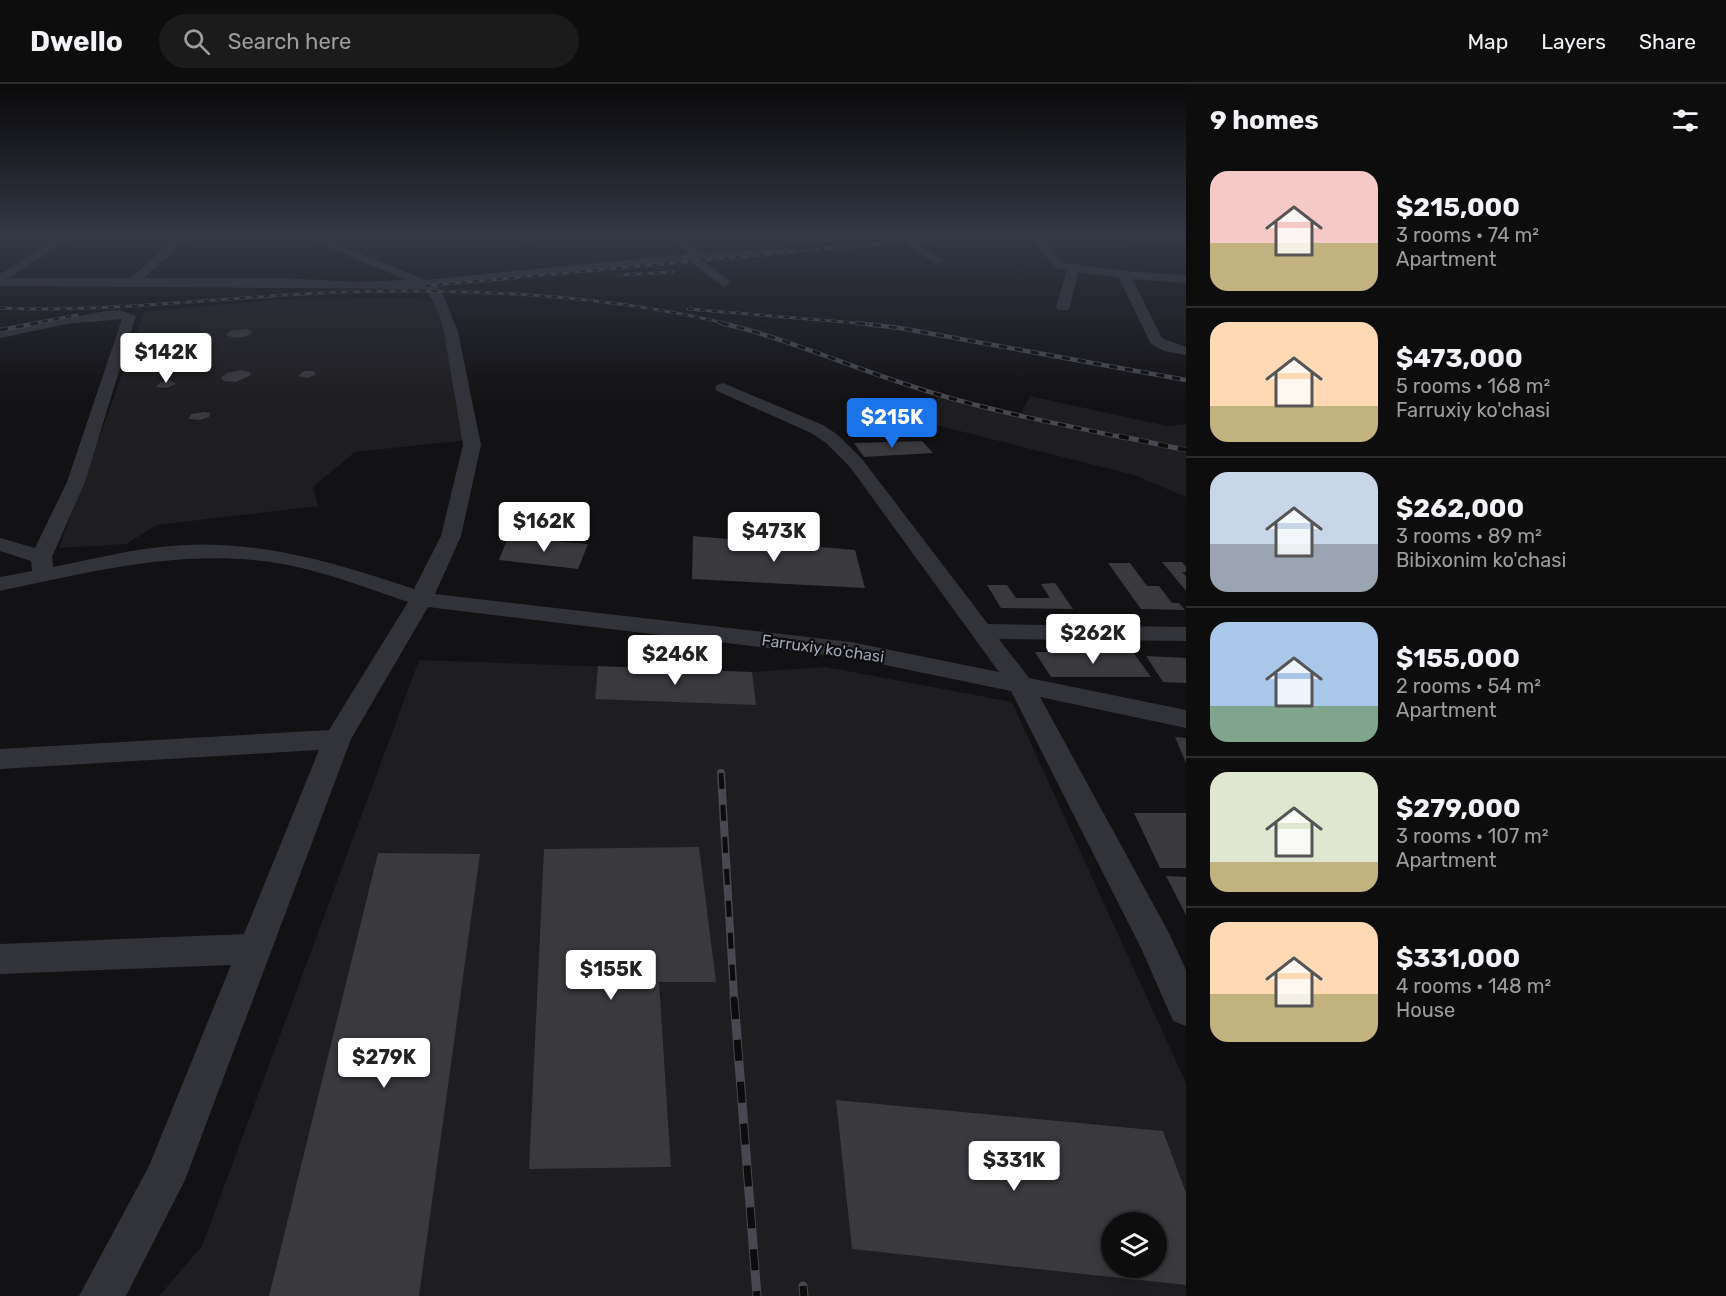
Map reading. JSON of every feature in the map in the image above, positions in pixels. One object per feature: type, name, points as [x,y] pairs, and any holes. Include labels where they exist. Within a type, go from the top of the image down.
[{"type":"street","points":[[102,1296],[164,1180],[337,739],[421,599],[451,536],[472,445],[471,429],[445,312],[437,291]]},
{"type":"street","points":[[1063,307],[1067,291]]},
{"type":"street","points":[[1132,291],[1156,341],[1169,348],[1186,351]]},
{"type":"street","points":[[0,334],[103,315],[125,314],[129,316],[76,482],[42,566],[0,544]]},
{"type":"street","points":[[723,388],[801,422],[832,439],[856,463],[1019,682],[1157,944],[1186,1009]]},
{"type":"street","name":"Farruxiy ko'chasi","points":[[0,584],[42,566],[161,553],[256,554],[329,568],[421,599],[850,650],[1019,682],[1186,719]]},
{"type":"street","points":[[981,631],[1186,634]]},
{"type":"street","points":[[0,759],[337,739]]},
{"type":"street","points":[[0,959],[255,949]]},
{"type":"shaded area","points":[[418,298],[439,305],[467,440],[355,452],[313,487],[318,506],[157,525],[126,544],[59,548],[145,311],[282,300]]},
{"type":"shaded area","points":[[942,395],[1021,413],[1030,396],[1167,426],[1186,424],[1186,497],[1134,475],[928,423],[916,414]]},
{"type":"shaded area","points":[[419,660],[752,672],[826,667],[1012,702],[1186,1083],[1186,1296],[159,1296],[202,1246]]},
{"type":"building","points":[[247,329],[253,332],[247,336],[234,338],[226,335],[230,331]]},
{"type":"building","points":[[207,357],[212,360],[200,364],[193,361]]},
{"type":"building","points":[[241,370],[251,375],[236,382],[224,381],[221,378],[227,373]]},
{"type":"building","points":[[304,371],[313,371],[316,374],[308,378],[298,376]]},
{"type":"building","points":[[170,380],[176,384],[166,388],[156,387],[161,382]]},
{"type":"building","points":[[210,413],[209,417],[200,420],[189,419],[191,414]]},
{"type":"building","points":[[922,441],[933,453],[864,457],[854,443]]},
{"type":"building","points":[[693,536],[855,550],[865,588],[692,579]]},
{"type":"building","points":[[508,537],[588,544],[578,569],[499,560]]},
{"type":"building","points":[[1162,562],[1182,562],[1186,567],[1186,572],[1182,572],[1186,576],[1186,591]]},
{"type":"building","points":[[1108,563],[1130,563],[1147,586],[1159,586],[1172,603],[1179,603],[1185,610],[1141,609]]},
{"type":"building","points":[[1055,583],[1073,609],[1001,608],[987,585],[1007,585],[1016,598],[1050,598],[1041,584]]},
{"type":"building","points":[[1035,652],[1133,652],[1151,677],[1051,677]]},
{"type":"building","points":[[1146,656],[1186,658],[1186,683],[1163,682]]},
{"type":"building","points":[[598,666],[752,672],[756,705],[595,699]]},
{"type":"building","points":[[1175,737],[1186,738],[1186,763]]},
{"type":"building","points":[[1134,813],[1186,813],[1186,868],[1160,868]]},
{"type":"building","points":[[699,847],[716,982],[659,982],[671,1167],[529,1169],[544,849]]},
{"type":"building","points":[[378,853],[480,854],[419,1296],[269,1296]]},
{"type":"building","points":[[1166,876],[1186,877],[1186,915]]},
{"type":"building","points":[[836,1100],[1163,1131],[1186,1193],[1186,1285],[1121,1278],[1167,1278],[1167,1212],[1101,1212],[1101,1276],[852,1249]]},
{"type":"railway","points":[[0,308],[86,308],[301,294],[440,291],[586,300],[682,314],[728,324]]},
{"type":"railway","points":[[688,309],[857,323]]},
{"type":"railway","points":[[30,324],[77,315]]},
{"type":"railway","points":[[0,330],[38,323]]},
{"type":"railway","points":[[721,323],[769,336],[935,394],[1016,415],[1126,438]]},
{"type":"railway","points":[[857,323],[869,324]]},
{"type":"railway","points":[[857,323],[900,328],[1186,380]]},
{"type":"railway","points":[[1119,436],[1186,450]]},
{"type":"railway","points":[[721,773],[734,999]]},
{"type":"railway","points":[[734,998],[757,1296]]},
{"type":"railway","points":[[803,1286],[804,1296]]}]
